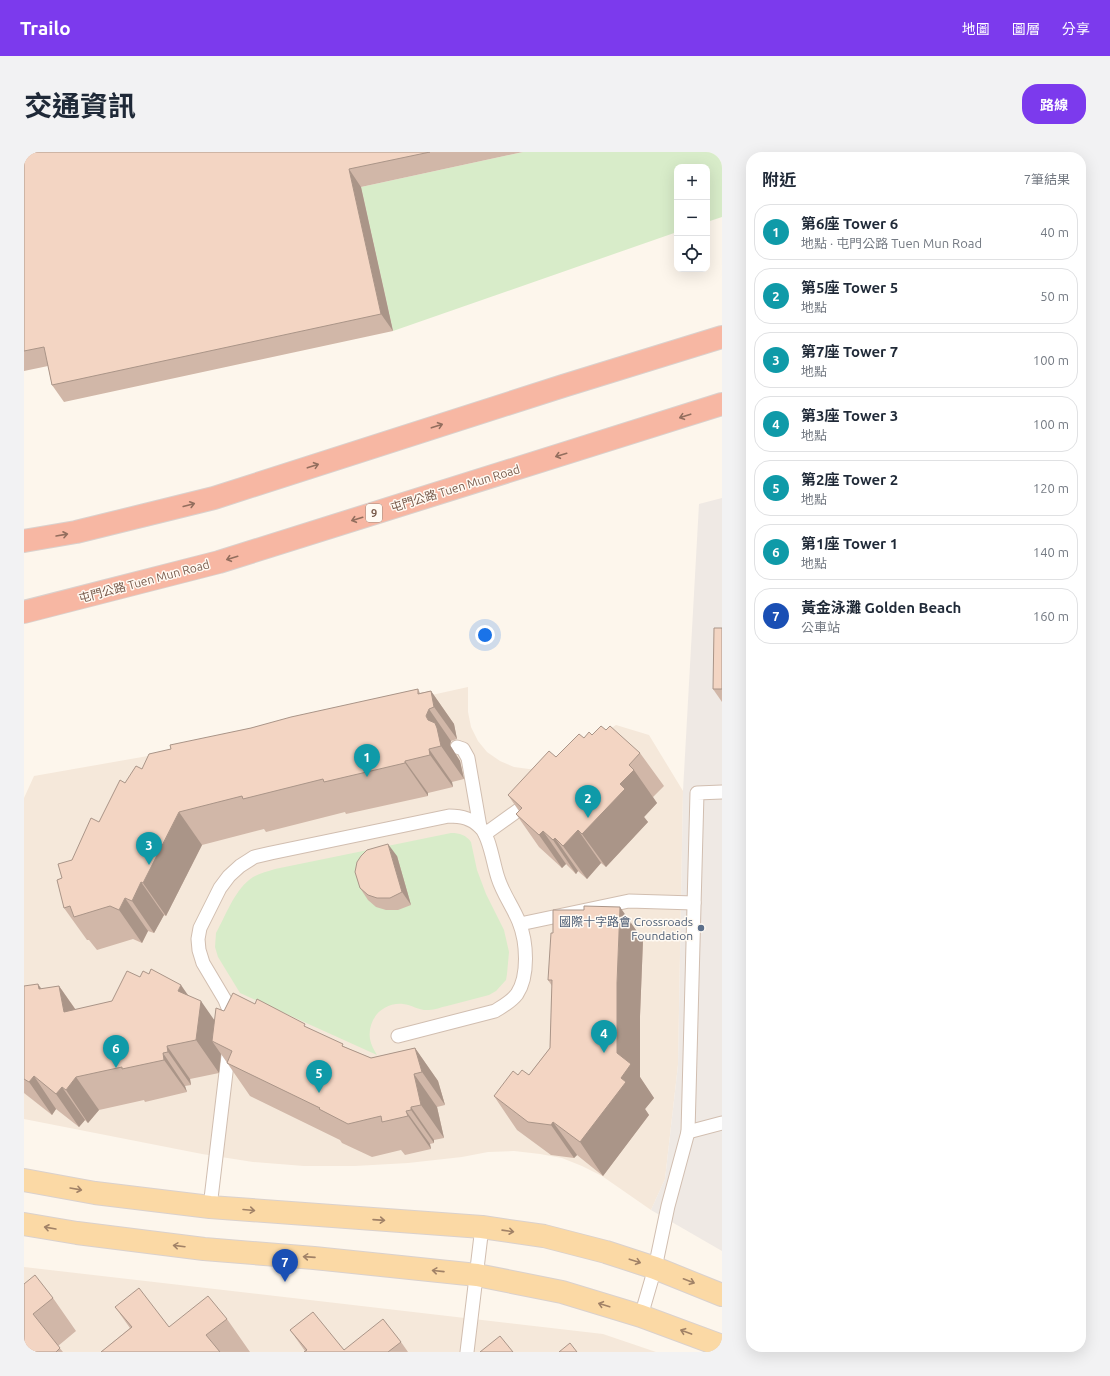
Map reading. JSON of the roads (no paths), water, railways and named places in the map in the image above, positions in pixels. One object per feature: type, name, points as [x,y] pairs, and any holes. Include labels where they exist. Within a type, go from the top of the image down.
[{"type":"highway","points":[[24,542],[76,532],[214,498],[722,337]]},
{"type":"highway","name":"屯門公路 Tuen Mun Road","points":[[24,612],[219,562],[722,404]]},
{"type":"main road","points":[[24,1180],[95,1193],[210,1207],[482,1227],[544,1236],[606,1252],[655,1268],[722,1295]]},
{"type":"main road","points":[[24,1224],[77,1233],[204,1249],[314,1258],[477,1275],[562,1292],[641,1316],[722,1346]]},
{"type":"lane","points":[[398,1036],[495,1011],[507,1004],[516,995],[524,977],[525,951],[520,924],[501,888],[493,865],[489,842],[483,830],[468,758],[463,749],[457,747]]},
{"type":"lane","points":[[641,1316],[655,1268],[668,1206],[688,1132],[697,793],[722,792]]},
{"type":"lane","points":[[483,830],[531,801]]},
{"type":"lane","points":[[210,1207],[232,1020],[225,1000],[203,964],[198,939],[200,928],[220,888],[229,876],[240,866],[254,857],[271,853],[449,816],[466,817],[483,830]]},
{"type":"lane","points":[[520,924],[629,901],[694,903]]},
{"type":"lane","points":[[688,1132],[722,1123]]},
{"type":"lane","points":[[467,1352],[482,1227]]},
{"type":"place","name":"第6座 Tower 6","points":[[367,777]]},
{"type":"place","name":"第5座 Tower 5","points":[[588,818]]},
{"type":"place","name":"第7座 Tower 7","points":[[149,865]]},
{"type":"place","name":"國際十字路會 Crossroads Foundation","points":[[701,928]]},
{"type":"place","name":"第3座 Tower 3","points":[[604,1053]]},
{"type":"place","name":"第1座 Tower 1","points":[[116,1068]]},
{"type":"place","name":"第2座 Tower 2","points":[[319,1093]]},
{"type":"place","name":"黃金泳灘 Golden Beach","points":[[285,1282]]}]
